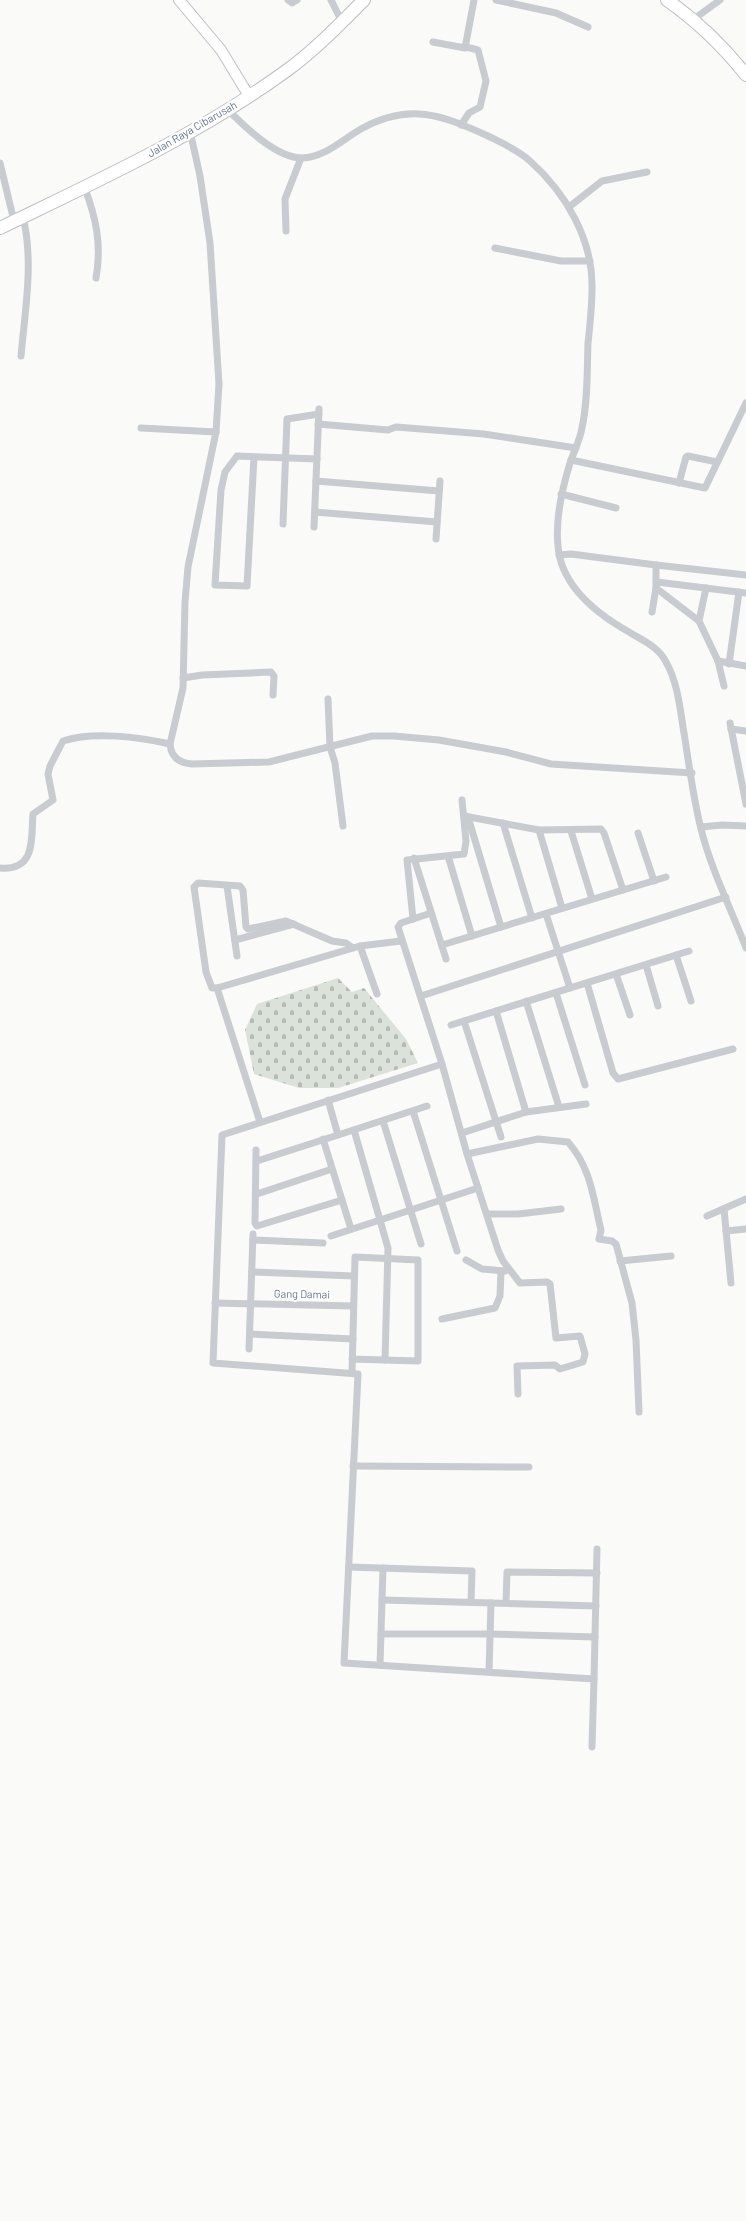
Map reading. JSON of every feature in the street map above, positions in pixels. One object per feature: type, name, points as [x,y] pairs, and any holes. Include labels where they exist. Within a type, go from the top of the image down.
[{"type":"main road","name":"Jalan Raya Cibarusah","points":[[0,228],[140,160],[238,102],[307,55],[364,0]]},
{"type":"main road","points":[[667,0],[694,19],[722,47],[746,75]]},
{"type":"street","points":[[179,0],[222,50],[238,102],[257,137],[285,154],[301,158],[328,150],[365,127],[397,114],[431,114],[473,129],[522,154],[540,170],[570,206],[583,238],[590,261],[592,287],[586,392],[582,428],[562,495],[557,542],[560,555],[572,582],[582,597],[612,621],[656,650],[665,660],[678,698],[701,827],[746,948]]},
{"type":"street","points":[[288,0],[291,3],[297,0]]},
{"type":"street","points":[[331,0],[342,22]]},
{"type":"street","points":[[466,47],[474,0]]},
{"type":"street","points":[[496,0],[556,13],[588,26]]},
{"type":"street","points":[[694,19],[720,0]]},
{"type":"street","points":[[433,42],[463,49],[466,47],[478,50],[486,81],[481,106],[469,113],[462,125]]},
{"type":"street","points":[[190,131],[200,176],[210,243],[211,284],[215,308],[219,384],[216,432],[187,576],[181,700],[170,744],[170,750],[175,758],[192,764],[269,762],[372,736],[439,740],[506,752],[551,764],[692,774]]},
{"type":"street","points":[[286,231],[285,199],[301,158]]},
{"type":"street","points":[[0,163],[29,244],[29,262],[21,356]]},
{"type":"street","points":[[570,206],[602,181],[647,172]]},
{"type":"street","points":[[84,186],[92,206],[98,234],[99,260],[96,278]]},
{"type":"street","points":[[495,248],[561,261],[590,261]]},
{"type":"street","points":[[573,460],[706,488],[746,403]]},
{"type":"street","points":[[283,524],[287,420],[319,412],[314,527]]},
{"type":"street","points":[[318,424],[388,430],[396,427],[484,434],[576,448]]},
{"type":"street","points":[[141,428],[216,432]]},
{"type":"street","points":[[254,457],[247,586],[215,584],[221,490],[225,472],[237,456],[317,459]]},
{"type":"street","points":[[679,483],[688,456],[717,462]]},
{"type":"street","points":[[316,481],[439,491]]},
{"type":"street","points":[[436,539],[440,481]]},
{"type":"street","points":[[562,495],[574,496],[616,508]]},
{"type":"street","points":[[315,512],[437,522]]},
{"type":"street","points":[[560,555],[571,554],[746,575]]},
{"type":"street","points":[[652,612],[656,585],[656,565]]},
{"type":"street","points":[[656,585],[743,592],[729,664]]},
{"type":"street","points":[[656,585],[699,621],[718,661],[724,686]]},
{"type":"street","points":[[699,621],[706,588]]},
{"type":"street","points":[[718,661],[746,666]]},
{"type":"street","points":[[183,678],[209,674],[271,672],[274,676],[273,695]]},
{"type":"street","points":[[328,699],[330,747],[337,772],[343,826]]},
{"type":"street","points":[[746,730],[731,726],[746,804]]},
{"type":"street","points":[[0,868],[22,864],[28,858],[31,848],[33,814],[53,800],[48,774],[50,766],[63,740],[95,736],[122,737],[170,744]]},
{"type":"street","points":[[737,760],[746,761]]},
{"type":"street","points":[[462,800],[501,927]]},
{"type":"street","points":[[466,816],[538,830],[571,831],[599,828],[604,831],[623,890]]},
{"type":"street","points":[[413,919],[407,860],[414,858],[460,856],[465,852],[466,816]]},
{"type":"street","points":[[503,823],[532,918]]},
{"type":"street","points":[[701,827],[722,825],[746,826]]},
{"type":"street","points":[[538,830],[562,908]]},
{"type":"street","points":[[571,831],[592,899]]},
{"type":"street","points":[[638,833],[654,880]]},
{"type":"street","points":[[448,856],[472,936]]},
{"type":"street","points":[[414,858],[446,959]]},
{"type":"street","points":[[442,945],[666,877]]},
{"type":"street","points":[[353,948],[346,943],[332,941],[286,921],[248,929],[246,927],[242,889],[239,886],[198,883],[194,886],[206,972],[210,986],[217,988],[360,946],[401,940]]},
{"type":"street","points":[[227,886],[237,956]]},
{"type":"street","points":[[421,996],[726,897]]},
{"type":"street","points":[[431,913],[398,925],[401,940],[421,996],[467,1154],[498,1250],[510,1271],[520,1283],[547,1282],[550,1284],[556,1338],[580,1336],[585,1354],[583,1362],[560,1369],[555,1365],[517,1366],[518,1394]]},
{"type":"street","points":[[546,914],[570,988]]},
{"type":"street","points":[[235,940],[294,924]]},
{"type":"street","points":[[360,946],[377,994]]},
{"type":"street","points":[[451,1025],[689,951]]},
{"type":"street","points":[[676,955],[691,1001]]},
{"type":"street","points":[[646,965],[658,1006]]},
{"type":"street","points":[[616,974],[630,1015]]},
{"type":"street","points":[[586,983],[613,1073],[618,1079],[733,1049]]},
{"type":"street","points":[[217,988],[260,1122]]},
{"type":"street","points":[[556,993],[585,1086]]},
{"type":"street","points":[[526,1001],[559,1107]]},
{"type":"street","points":[[496,1011],[526,1112]]},
{"type":"street","points":[[464,1021],[497,1121],[501,1138]]},
{"type":"street","points":[[442,1064],[226,1132],[222,1136],[213,1363],[358,1374],[344,1663],[594,1679]]},
{"type":"street","points":[[328,1100],[338,1135]]},
{"type":"street","points":[[462,1133],[526,1112],[586,1104]]},
{"type":"street","points":[[257,1160],[427,1106]]},
{"type":"street","points":[[413,1111],[457,1251]]},
{"type":"street","points":[[383,1121],[421,1244]]},
{"type":"street","points":[[354,1130],[388,1248],[385,1360]]},
{"type":"street","points":[[323,1139],[351,1229]]},
{"type":"street","points":[[467,1154],[538,1140],[568,1142],[579,1155],[588,1172],[601,1230],[599,1239],[614,1242],[632,1303],[636,1340],[638,1412]]},
{"type":"street","points":[[256,1150],[255,1224],[258,1226],[342,1200]]},
{"type":"street","points":[[256,1194],[332,1169]]},
{"type":"street","points":[[331,1236],[478,1188]]},
{"type":"street","points":[[707,1216],[746,1199]]},
{"type":"street","points":[[486,1214],[518,1214],[561,1209]]},
{"type":"street","points":[[724,1209],[731,1283]]},
{"type":"street","points":[[726,1231],[746,1229]]},
{"type":"street","points":[[249,1349],[253,1237],[323,1243]]},
{"type":"street","points":[[620,1261],[670,1256]]},
{"type":"street","points":[[352,1359],[418,1362],[418,1260],[354,1257],[353,1339],[352,1359],[352,1373]]},
{"type":"street","points":[[466,1260],[482,1269],[510,1271]]},
{"type":"street","points":[[442,1319],[495,1308],[500,1296],[501,1271]]},
{"type":"street","points":[[252,1272],[354,1276]]},
{"type":"street","name":"Gang Damai","points":[[215,1303],[353,1306]]},
{"type":"street","points":[[250,1334],[353,1339]]},
{"type":"street","points":[[353,1466],[528,1467]]},
{"type":"street","points":[[592,1747],[597,1549]]},
{"type":"street","points":[[349,1567],[472,1571],[471,1602]]},
{"type":"street","points":[[380,1666],[383,1568]]},
{"type":"street","points":[[506,1603],[507,1572],[597,1573]]},
{"type":"street","points":[[382,1600],[596,1606]]},
{"type":"street","points":[[489,1672],[491,1603]]},
{"type":"street","points":[[381,1634],[490,1634],[595,1637]]},
{"type":"green space","points":[[338,978],[352,992],[364,988],[406,1039],[418,1063],[338,1088],[299,1088],[254,1074],[245,1030],[257,1004]]}]
